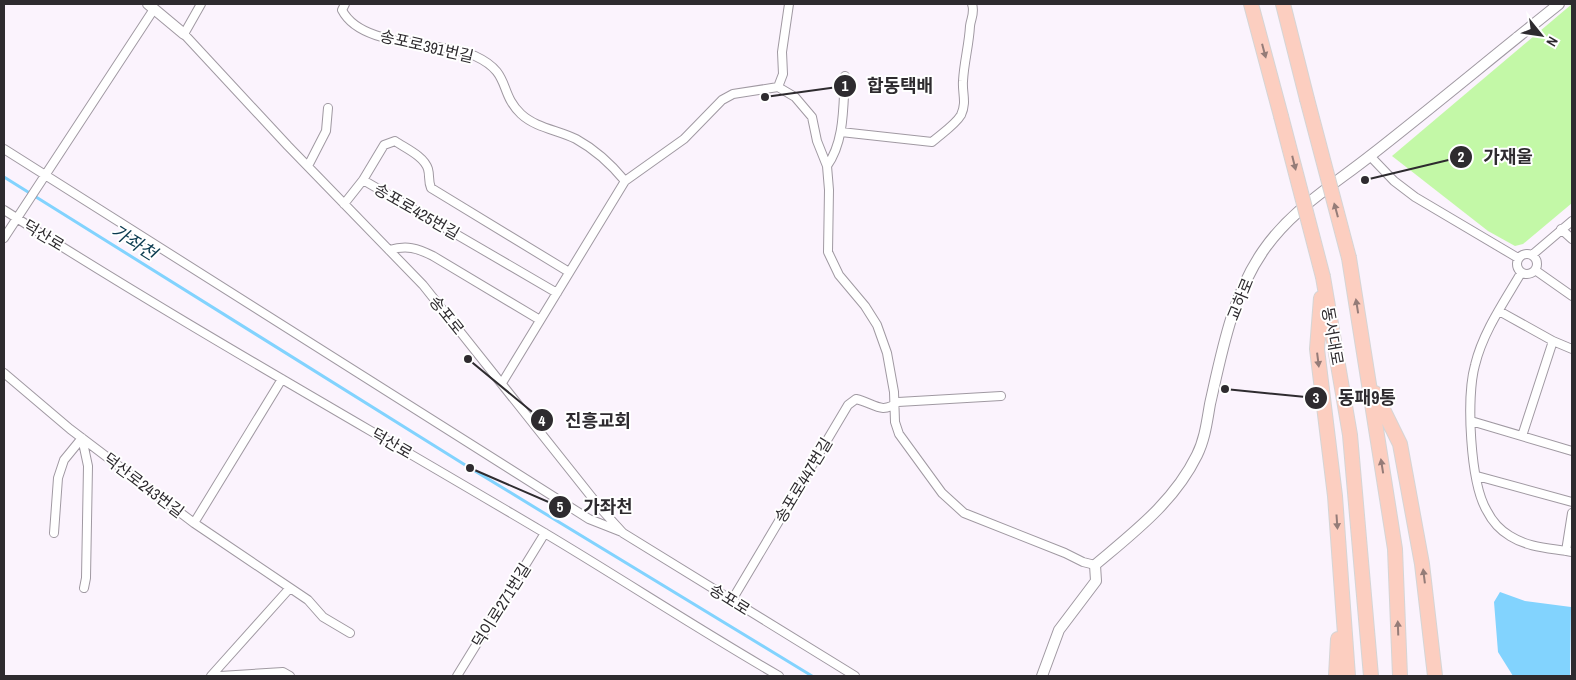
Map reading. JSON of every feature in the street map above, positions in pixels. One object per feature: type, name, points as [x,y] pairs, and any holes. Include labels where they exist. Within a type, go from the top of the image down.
[{"type":"highway","name":"동서대로","points":[[1251,4],[1323,277],[1350,435],[1371,671]]},
{"type":"highway","name":"동서대로","points":[[1282,4],[1349,258],[1395,548],[1400,676]]},
{"type":"highway","points":[[1323,277],[1317,350],[1335,496],[1348,676]]},
{"type":"highway","points":[[1368,382],[1400,444],[1422,564],[1435,676]]},
{"type":"highway","points":[[1336,676],[1340,571]]},
{"type":"street","points":[[184,34],[201,4]]},
{"type":"street","name":"송포로391번길","points":[[345,4],[342,10],[347,20],[379,37],[453,49],[490,63],[503,78],[510,98],[521,114],[540,126],[575,139],[607,160],[625,181]]},
{"type":"street","points":[[778,87],[783,74],[782,52],[790,4]]},
{"type":"street","points":[[841,132],[932,142],[960,117],[965,104],[964,69],[971,41],[970,25],[974,11],[972,4]]},
{"type":"street","name":"교하로","points":[[1095,565],[1172,496],[1198,453],[1228,328],[1237,299],[1263,252],[1297,211],[1370,156],[1559,4]]},
{"type":"street","points":[[4,238],[151,6]]},
{"type":"street","name":"송포로","points":[[151,6],[184,34],[423,285],[602,510],[624,533],[855,676]]},
{"type":"street","points":[[827,166],[832,159],[841,132],[845,76]]},
{"type":"street","points":[[502,383],[625,181],[684,138],[722,100],[733,94],[778,87],[795,97],[812,117],[817,141],[827,166],[829,190],[828,252],[839,274],[865,306],[877,325],[887,353],[899,434],[942,493],[964,513],[1083,562],[1095,565],[1096,581],[1059,630],[1042,676]]},
{"type":"street","points":[[308,166],[326,130],[328,108]]},
{"type":"street","name":"송포로425번길","points":[[557,293],[363,180],[384,145],[395,141],[424,161],[429,171],[428,180],[431,188],[570,272]]},
{"type":"street","points":[[4,149],[43,177],[589,519],[624,533]]},
{"type":"street","points":[[1370,156],[1394,182],[1415,197],[1518,258]]},
{"type":"street","points":[[344,204],[363,180]]},
{"type":"street","name":"덕산로","points":[[4,210],[282,379],[545,533],[714,639],[779,676]]},
{"type":"street","points":[[1532,256],[1572,221]]},
{"type":"street","points":[[1561,229],[1572,239]]},
{"type":"street","points":[[389,250],[402,246],[415,247],[434,256],[540,320]]},
{"type":"street","points":[[1524,254],[1532,256],[1537,262],[1535,270],[1528,275],[1521,273],[1517,268],[1518,258],[1524,254]]},
{"type":"street","points":[[1535,270],[1572,296]]},
{"type":"street","points":[[1521,273],[1499,311],[1475,364],[1471,386],[1471,421],[1480,494],[1486,510],[1496,524],[1522,542],[1569,551],[1572,513]]},
{"type":"street","points":[[1499,311],[1553,341],[1572,349]]},
{"type":"street","points":[[1522,436],[1553,341]]},
{"type":"street","name":"덕산로243번길","points":[[4,373],[82,438],[194,522],[289,589],[308,600],[323,618],[350,633]]},
{"type":"street","points":[[194,522],[282,379]]},
{"type":"street","name":"송포로447번길","points":[[732,600],[848,405],[856,399],[878,408],[889,408],[898,402],[1001,396]]},
{"type":"street","points":[[1471,421],[1572,451]]},
{"type":"street","points":[[54,532],[58,478],[64,460],[82,438]]},
{"type":"street","points":[[82,438],[88,466],[86,578],[84,588]]},
{"type":"street","points":[[1477,476],[1572,502]]},
{"type":"street","name":"덕이로271번길","points":[[457,676],[545,533]]},
{"type":"street","points":[[211,676],[289,589]]},
{"type":"street","points":[[220,676],[283,672],[290,676]]},
{"type":"green space","points":[[1572,4],[1572,203],[1523,244],[1515,246],[1488,231],[1392,156]]},
{"type":"water","points":[[1500,592],[1525,601],[1571,607],[1570,676],[1513,676],[1498,652],[1494,602]]},
{"type":"waterway","name":"가좌천","points":[[4,177],[470,468],[812,676]]},
{"type":"place","name":"합동택배","points":[[765,97]]},
{"type":"place","name":"가재울","points":[[1365,180]]},
{"type":"place","name":"진흥교회","points":[[468,359]]},
{"type":"place","name":"동패9통","points":[[1225,389]]},
{"type":"place","name":"가좌천","points":[[470,468]]}]
